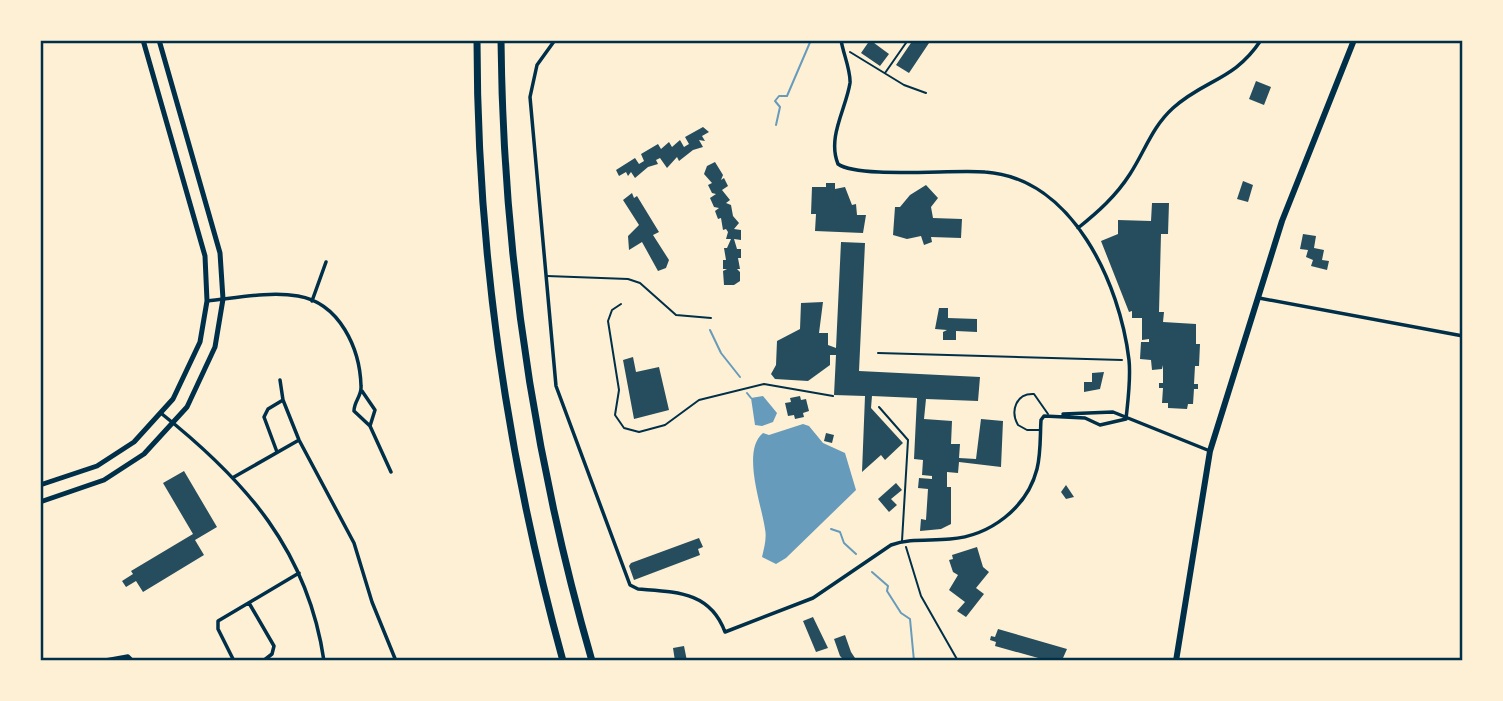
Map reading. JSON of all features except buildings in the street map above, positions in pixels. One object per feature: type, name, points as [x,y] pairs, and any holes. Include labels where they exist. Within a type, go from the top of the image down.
[{"type":"highway","points":[[477,40],[481,195],[496,341],[528,521],[563,661]]},
{"type":"highway","points":[[501,40],[509,205],[524,338],[556,515],[592,661]]},
{"type":"main road","points":[[40,485],[77,474],[116,455],[162,414],[192,363],[200,342],[207,301],[205,256],[143,40]]},
{"type":"main road","points":[[40,502],[82,489],[125,468],[174,424],[206,370],[215,346],[223,299],[220,253],[159,40]]},
{"type":"main road","points":[[1175,661],[1210,451],[1257,298],[1307,155],[1354,40]]},
{"type":"street","points":[[555,40],[537,65],[530,97],[556,386],[628,582],[638,589],[691,594],[711,607],[725,632],[813,598],[874,554],[902,541],[967,537],[1009,515],[1031,485],[1037,468],[1041,420],[1048,414],[1085,418],[1100,425],[1126,419]]},
{"type":"street","points":[[841,40],[850,81],[836,138],[836,159],[840,166],[891,171],[1001,173],[1042,193],[1078,228],[1105,274],[1122,323],[1130,368],[1126,419]]},
{"type":"street","points":[[1078,228],[1121,187],[1153,130],[1165,116],[1178,103],[1240,67],[1261,40]]},
{"type":"street","points":[[312,300],[326,262]]},
{"type":"street","points":[[207,301],[277,295],[298,296],[312,300],[330,312],[349,336],[362,391],[374,405],[370,426]]},
{"type":"street","points":[[1257,298],[1463,336]]},
{"type":"street","points":[[280,380],[283,400],[299,440],[354,542],[372,602],[396,661]]},
{"type":"street","points":[[362,391],[354,411],[370,426],[391,472]]},
{"type":"street","points":[[277,453],[264,417],[268,409],[283,400]]},
{"type":"street","points":[[1061,415],[1113,412],[1210,451]]},
{"type":"street","points":[[162,414],[234,477],[270,521],[299,573],[317,617],[324,661]]},
{"type":"street","points":[[234,477],[299,440]]},
{"type":"street","points":[[234,661],[218,623],[299,573]]},
{"type":"street","points":[[249,603],[274,644],[272,654],[263,661]]},
{"type":"street","points":[[100,661],[128,656],[133,661]]},
{"type":"lane","points":[[544,275],[628,279],[640,283],[676,315],[711,318]]},
{"type":"lane","points":[[621,303],[612,310],[608,321],[619,390],[615,415],[624,428],[639,432],[665,425],[699,400],[764,384],[833,396]]},
{"type":"lane","points":[[1040,430],[1027,430],[1018,425],[1015,413],[1018,400],[1026,394],[1034,394],[1048,414]]},
{"type":"lane","points":[[879,407],[908,440],[902,541]]},
{"type":"path","points":[[885,74],[908,40]]},
{"type":"path","points":[[842,47],[885,74],[926,93]]},
{"type":"path","points":[[878,353],[1123,360]]},
{"type":"path","points":[[906,546],[921,596],[958,661]]},
{"type":"water","points":[[763,396],[777,413],[773,422],[762,426],[755,425],[751,398]]},
{"type":"water","points":[[803,424],[809,426],[823,443],[845,453],[856,490],[786,558],[776,564],[762,557],[766,532],[755,479],[754,452],[763,433],[769,435]]},
{"type":"waterway","points":[[776,125],[780,107],[775,101],[779,96],[787,96],[811,40]]},
{"type":"waterway","points":[[710,330],[721,353],[740,377]]},
{"type":"waterway","points":[[747,393],[751,398]]},
{"type":"waterway","points":[[831,529],[840,532],[844,543],[856,554]]},
{"type":"waterway","points":[[872,572],[888,586],[887,591],[901,613],[910,619],[914,661]]}]
